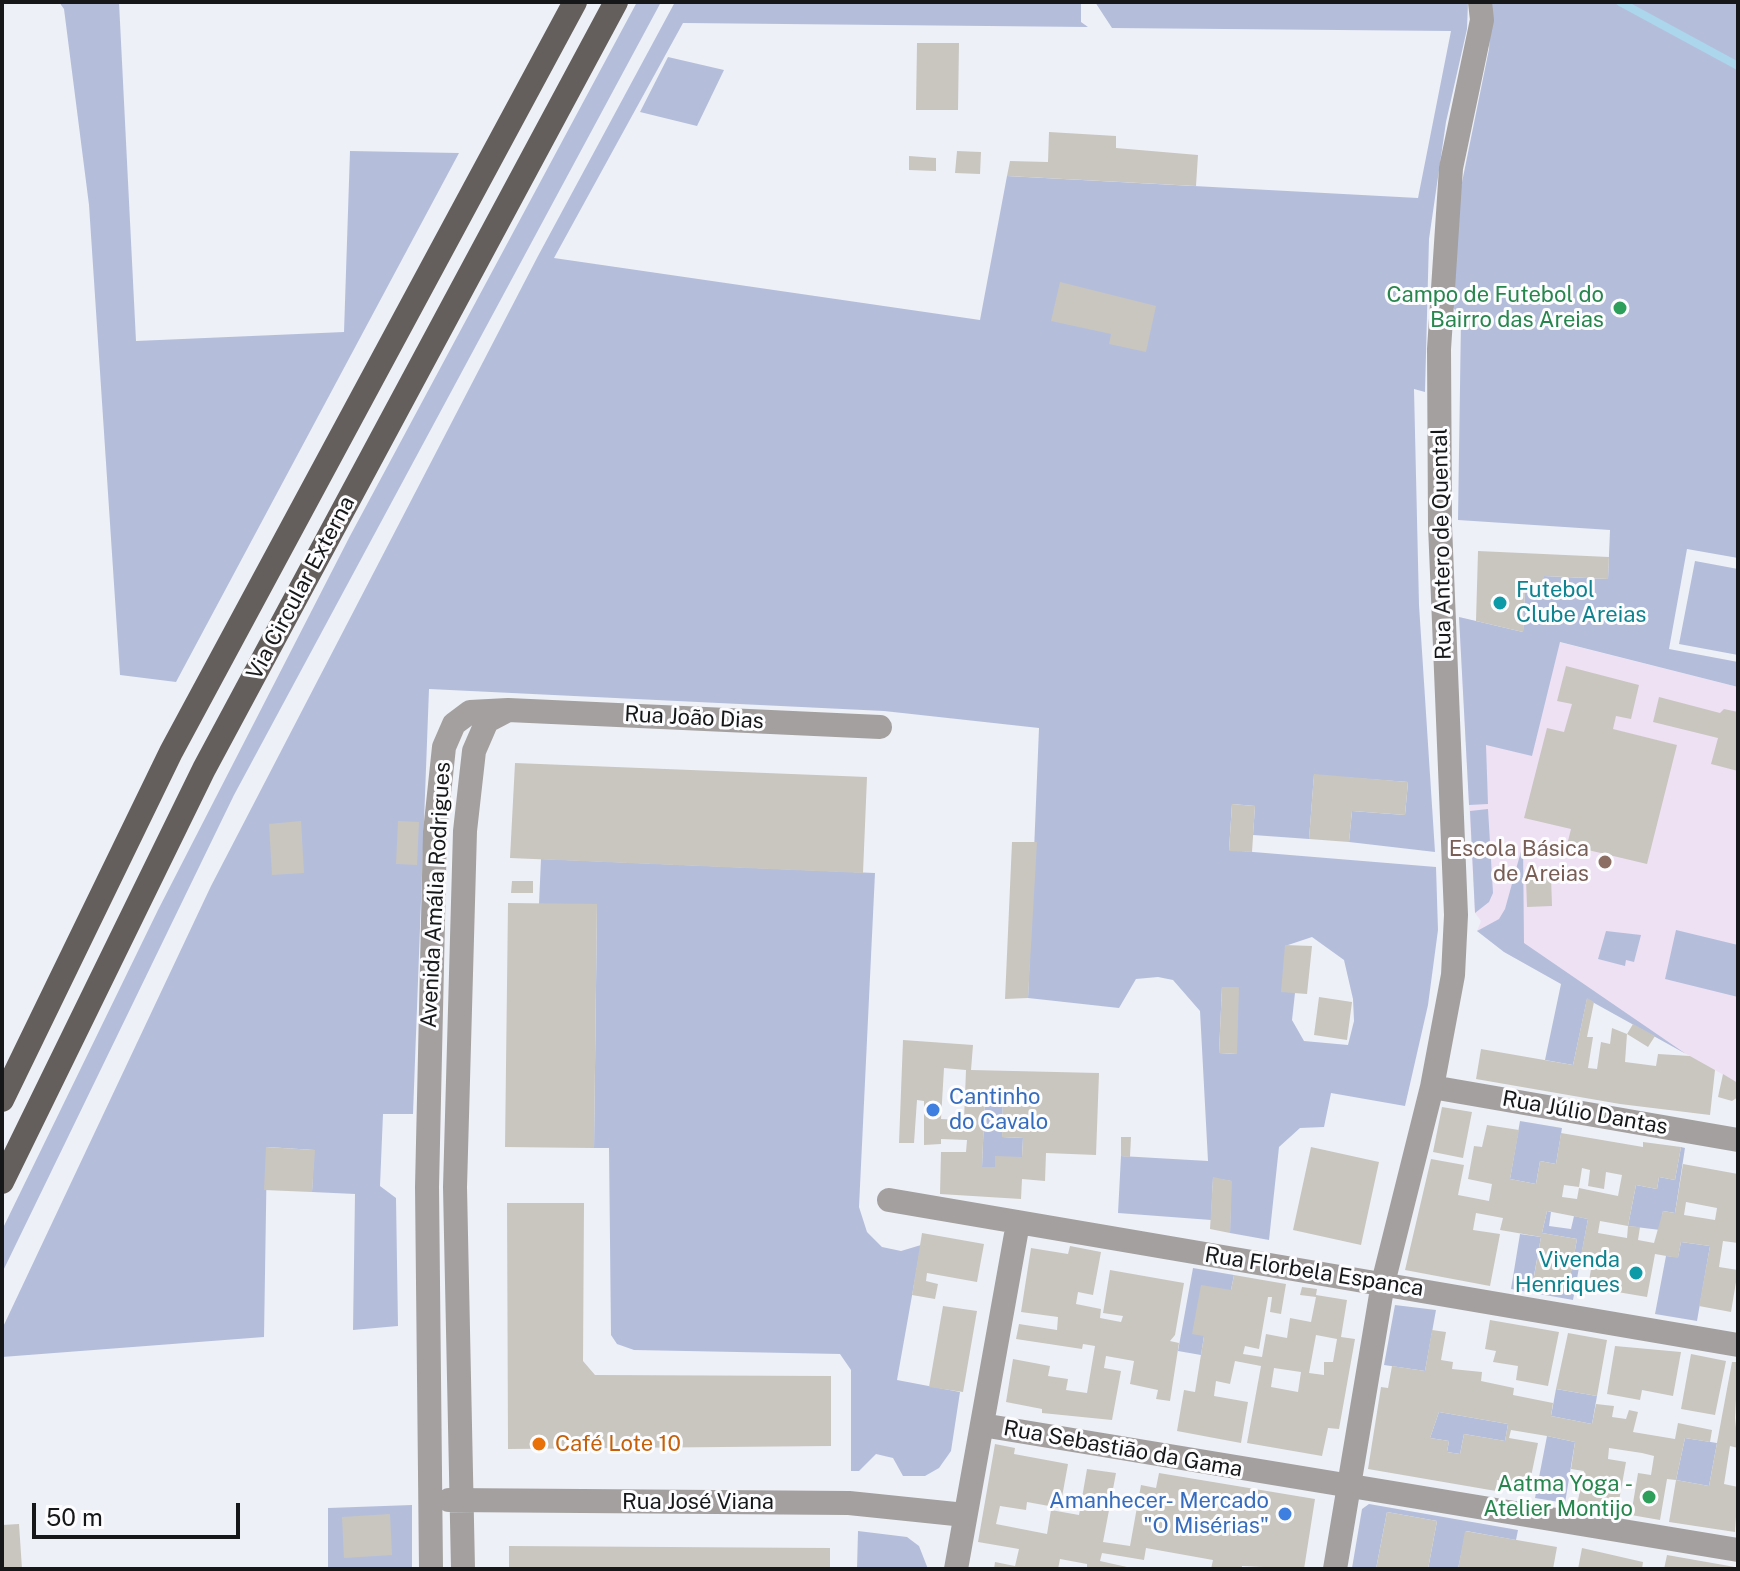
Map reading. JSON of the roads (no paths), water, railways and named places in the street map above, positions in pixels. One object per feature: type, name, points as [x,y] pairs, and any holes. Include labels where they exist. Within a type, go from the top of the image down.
[{"type":"main road","name":"Via Circular Externa","points":[[2,1100],[171,752],[575,2]]},
{"type":"main road","name":"Via Circular Externa","points":[[2,1182],[204,769],[616,2]]},
{"type":"street","name":"Rua Antero de Quental","points":[[1335,1569],[1383,1283],[1432,1087],[1453,975],[1455,942],[1440,525],[1441,288],[1451,168],[1482,20],[1480,2]]},
{"type":"street","name":"Rua João Dias","points":[[508,710],[880,727]]},
{"type":"street","name":"Avenida Amália Rodrigues","points":[[463,1569],[455,1187],[469,781],[474,751],[487,721],[508,710]]},
{"type":"street","name":"Avenida Amália Rodrigues","points":[[431,1569],[427,1187],[435,832],[444,747],[454,724],[470,712],[508,710]]},
{"type":"street","name":"Rua Júlio Dantas","points":[[1432,1087],[1738,1140]]},
{"type":"street","points":[[427,1187],[455,1187]]},
{"type":"street","name":"Rua Florbela Espanca","points":[[889,1200],[1738,1345]]},
{"type":"street","points":[[956,1569],[1018,1223]]},
{"type":"street","name":"Rua Sebastião da Gama","points":[[982,1425],[1738,1550]]},
{"type":"street","name":"Rua José Viana","points":[[430,1500],[849,1503],[965,1515]]},
{"type":"waterway","points":[[1620,2],[1738,66]]},
{"type":"place","name":"Campo de Futebol do Bairro das Areias","points":[[1620,308]]},
{"type":"place","name":"Futebol Clube Areias","points":[[1500,603]]},
{"type":"place","name":"Escola Básica de Areias","points":[[1605,862]]},
{"type":"place","name":"Cantinho do Cavalo","points":[[933,1110]]},
{"type":"place","name":"Vivenda Henriques","points":[[1636,1273]]},
{"type":"place","name":"Café Lote 10","points":[[539,1444]]},
{"type":"place","name":"Aatma Yoga - Atelier Montijo","points":[[1649,1497]]},
{"type":"place","name":"Amanhecer- Mercado \"O Misérias\"","points":[[1285,1514]]}]
